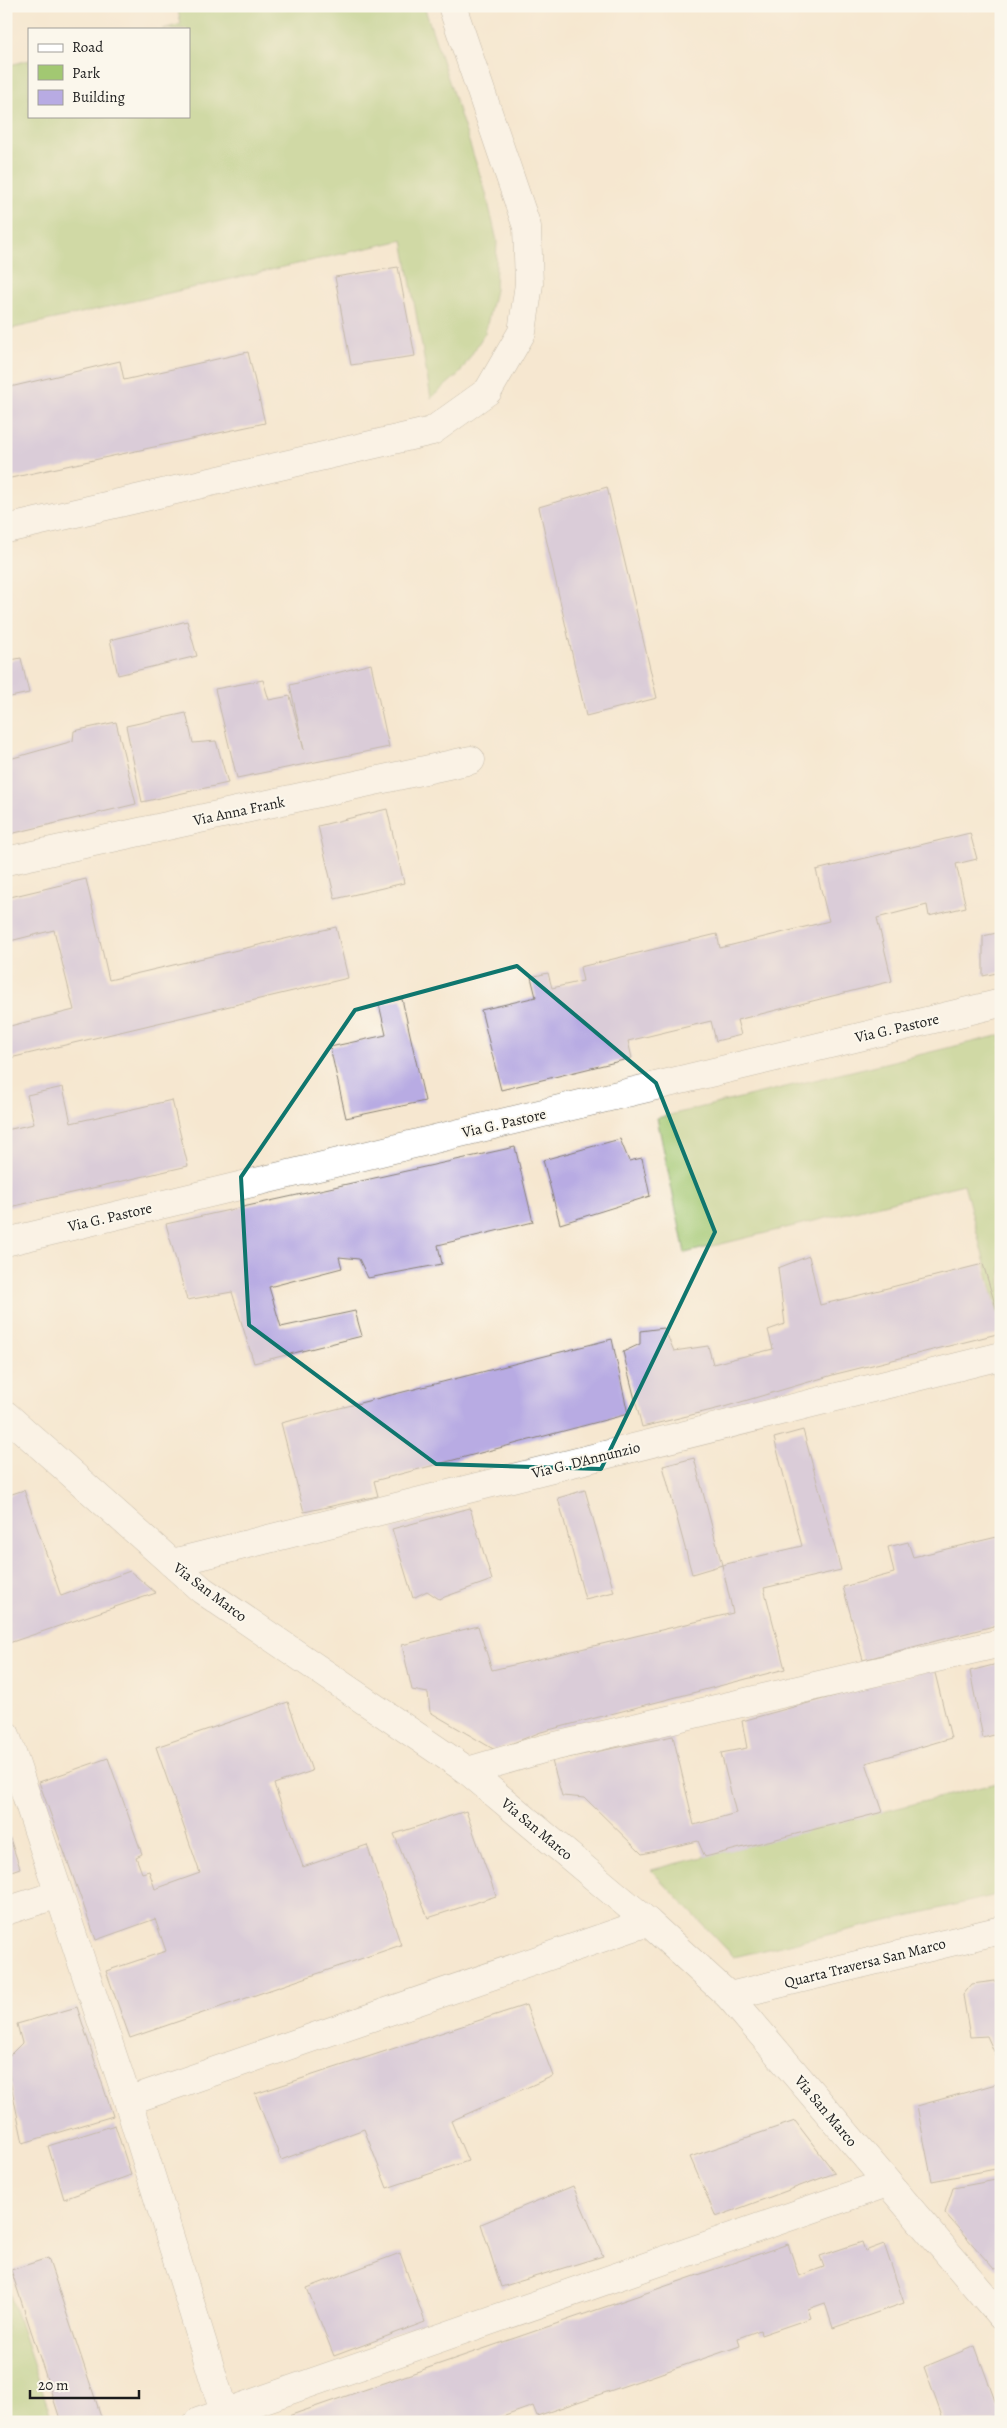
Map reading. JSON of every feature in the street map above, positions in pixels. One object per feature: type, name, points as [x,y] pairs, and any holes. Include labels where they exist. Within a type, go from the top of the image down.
[{"type":"street","points":[[6,529],[432,430],[488,391],[522,332],[529,284],[527,227],[452,6]]},
{"type":"street","name":"Via Anna Frank","points":[[6,861],[471,760]]},
{"type":"street","name":"Via G. Pastore","points":[[6,1242],[1001,1003]]},
{"type":"street","name":"Via G. D'Annunzio","points":[[172,1563],[1001,1356]]},
{"type":"street","name":"Via San Marco","points":[[6,1415],[202,1590],[468,1771],[648,1922],[729,1996],[1001,2316]]},
{"type":"street","points":[[468,1771],[543,1749],[1001,1643]]},
{"type":"street","points":[[6,1735],[128,2101],[226,2417]]},
{"type":"street","points":[[6,1911],[59,1894]]},
{"type":"street","points":[[128,2101],[648,1922]]},
{"type":"street","name":"Quarta Traversa San Marco","points":[[729,1996],[1001,1930]]},
{"type":"street","points":[[198,2422],[226,2417],[888,2182]]},
{"type":"highlighted area","points":[[517,966],[656,1083],[715,1232],[601,1469],[436,1464],[249,1325],[241,1177],[355,1010]]},
{"type":"green space","points":[[177,6],[424,6],[486,193],[497,241],[495,290],[485,333],[460,373],[431,398],[403,240],[6,330],[6,66],[28,60],[28,118],[190,118],[190,28],[167,28],[181,24]]},
{"type":"green space","points":[[1001,1035],[1001,1324],[964,1184],[685,1253],[657,1118]]},
{"type":"green space","points":[[1001,1782],[1001,1894],[734,1957],[651,1870]]},
{"type":"green space","points":[[6,2283],[53,2422],[6,2422]]},
{"type":"building","points":[[398,267],[415,356],[351,365],[335,277]]},
{"type":"building","points":[[248,352],[265,423],[6,479],[6,388],[120,361],[124,380]]},
{"type":"building","points":[[607,487],[657,698],[586,716],[539,507]]},
{"type":"building","points":[[187,621],[197,656],[118,675],[110,640]]},
{"type":"building","points":[[21,658],[29,693],[6,698],[6,661]]},
{"type":"building","points":[[371,664],[389,747],[237,778],[215,689],[263,680],[269,700],[290,696],[304,750],[290,685]]},
{"type":"building","points":[[186,713],[193,743],[216,741],[228,783],[142,802],[126,726]]},
{"type":"building","points":[[116,722],[136,804],[6,835],[6,760],[73,741],[74,731]]},
{"type":"building","points":[[387,809],[404,883],[335,899],[318,826]]},
{"type":"building","points":[[970,833],[977,859],[956,864],[966,907],[929,916],[927,905],[877,918],[892,981],[737,1020],[741,1035],[716,1041],[711,1021],[628,1041],[632,1058],[501,1090],[481,1010],[536,997],[531,977],[548,973],[552,988],[583,981],[580,967],[717,934],[720,948],[829,921],[816,870]]},
{"type":"building","points":[[86,879],[109,980],[336,927],[348,978],[6,1059],[6,1027],[74,1010],[54,930],[6,942],[6,898]]},
{"type":"building","points":[[1001,932],[1001,972],[983,976],[983,936]]},
{"type":"building","points":[[402,999],[425,1101],[346,1118],[330,1047],[386,1035],[379,1004]]},
{"type":"building","points":[[63,1087],[71,1123],[172,1100],[188,1166],[6,1208],[6,1130],[34,1124],[27,1095]]},
{"type":"building","points":[[620,1139],[629,1161],[642,1158],[650,1196],[560,1224],[543,1160]]},
{"type":"building","points":[[515,1147],[533,1222],[438,1245],[442,1264],[368,1278],[359,1259],[339,1257],[342,1268],[269,1287],[281,1327],[355,1311],[362,1336],[254,1363],[232,1292],[187,1300],[166,1224]]},
{"type":"building","points":[[809,1256],[820,1305],[983,1264],[1001,1324],[1001,1333],[836,1374],[724,1407],[642,1427],[623,1352],[640,1344],[640,1331],[664,1328],[674,1351],[708,1346],[713,1364],[773,1349],[768,1330],[785,1324],[778,1268]]},
{"type":"building","points":[[612,1339],[628,1414],[374,1481],[378,1496],[304,1512],[281,1423]]},
{"type":"building","points":[[1001,1366],[1001,1392],[1000,1393],[994,1368]]},
{"type":"building","points":[[803,1430],[841,1570],[764,1588],[785,1669],[541,1732],[495,1750],[430,1712],[428,1693],[412,1690],[402,1645],[478,1626],[492,1670],[733,1613],[722,1565],[802,1546],[774,1438]]},
{"type":"building","points":[[694,1458],[722,1565],[692,1574],[663,1466]]},
{"type":"building","points":[[24,1490],[61,1596],[130,1571],[156,1593],[6,1644],[6,1496]]},
{"type":"building","points":[[585,1490],[614,1592],[585,1599],[558,1498]]},
{"type":"building","points":[[470,1508],[492,1580],[439,1599],[427,1591],[413,1598],[392,1529]]},
{"type":"building","points":[[1001,1536],[1001,1624],[863,1660],[843,1587],[894,1573],[888,1547],[908,1542],[913,1557]]},
{"type":"building","points":[[1001,1663],[1001,1733],[983,1738],[970,1671]]},
{"type":"building","points":[[934,1669],[951,1738],[866,1763],[883,1812],[705,1857],[698,1841],[642,1854],[585,1798],[562,1796],[552,1761],[673,1736],[694,1825],[736,1813],[721,1753],[747,1748],[742,1721]]},
{"type":"building","points":[[288,1702],[312,1771],[274,1784],[303,1867],[367,1845],[401,1945],[130,2038],[106,1971],[166,1951],[155,1919],[96,1940],[39,1782],[108,1758],[142,1854],[136,1857],[142,1873],[149,1871],[155,1889],[200,1873],[156,1747]]},
{"type":"building","points":[[466,1811],[496,1896],[428,1918],[394,1834]]},
{"type":"building","points":[[6,1827],[20,1868],[6,1873]]},
{"type":"building","points":[[995,1981],[1001,1983],[1001,2057],[997,2058],[987,2036],[970,2037],[963,1995],[972,1984]]},
{"type":"building","points":[[526,2005],[553,2076],[451,2121],[468,2161],[387,2188],[364,2129],[281,2160],[255,2094]]},
{"type":"building","points":[[77,2007],[113,2116],[23,2143],[10,2080],[8,2057],[22,2043],[17,2024]]},
{"type":"building","points":[[996,2084],[1001,2109],[1001,2168],[932,2181],[917,2106]]},
{"type":"building","points":[[795,2121],[835,2173],[716,2217],[690,2157]]},
{"type":"building","points":[[115,2125],[131,2175],[64,2199],[48,2146]]},
{"type":"building","points":[[1001,2179],[1001,2268],[994,2269],[945,2213],[953,2188]]},
{"type":"building","points":[[573,2186],[603,2256],[501,2287],[481,2224]]},
{"type":"building","points":[[862,2242],[865,2251],[884,2244],[904,2303],[833,2328],[825,2303],[808,2309],[811,2318],[761,2335],[760,2330],[738,2338],[740,2346],[537,2416],[533,2406],[488,2422],[271,2422],[788,2244],[799,2276],[824,2267],[820,2256]]},
{"type":"building","points":[[400,2253],[425,2322],[334,2356],[307,2288]]},
{"type":"building","points":[[48,2258],[103,2422],[61,2422],[11,2270]]},
{"type":"building","points":[[975,2346],[998,2409],[1001,2409],[1001,2422],[944,2422],[924,2367]]}]
